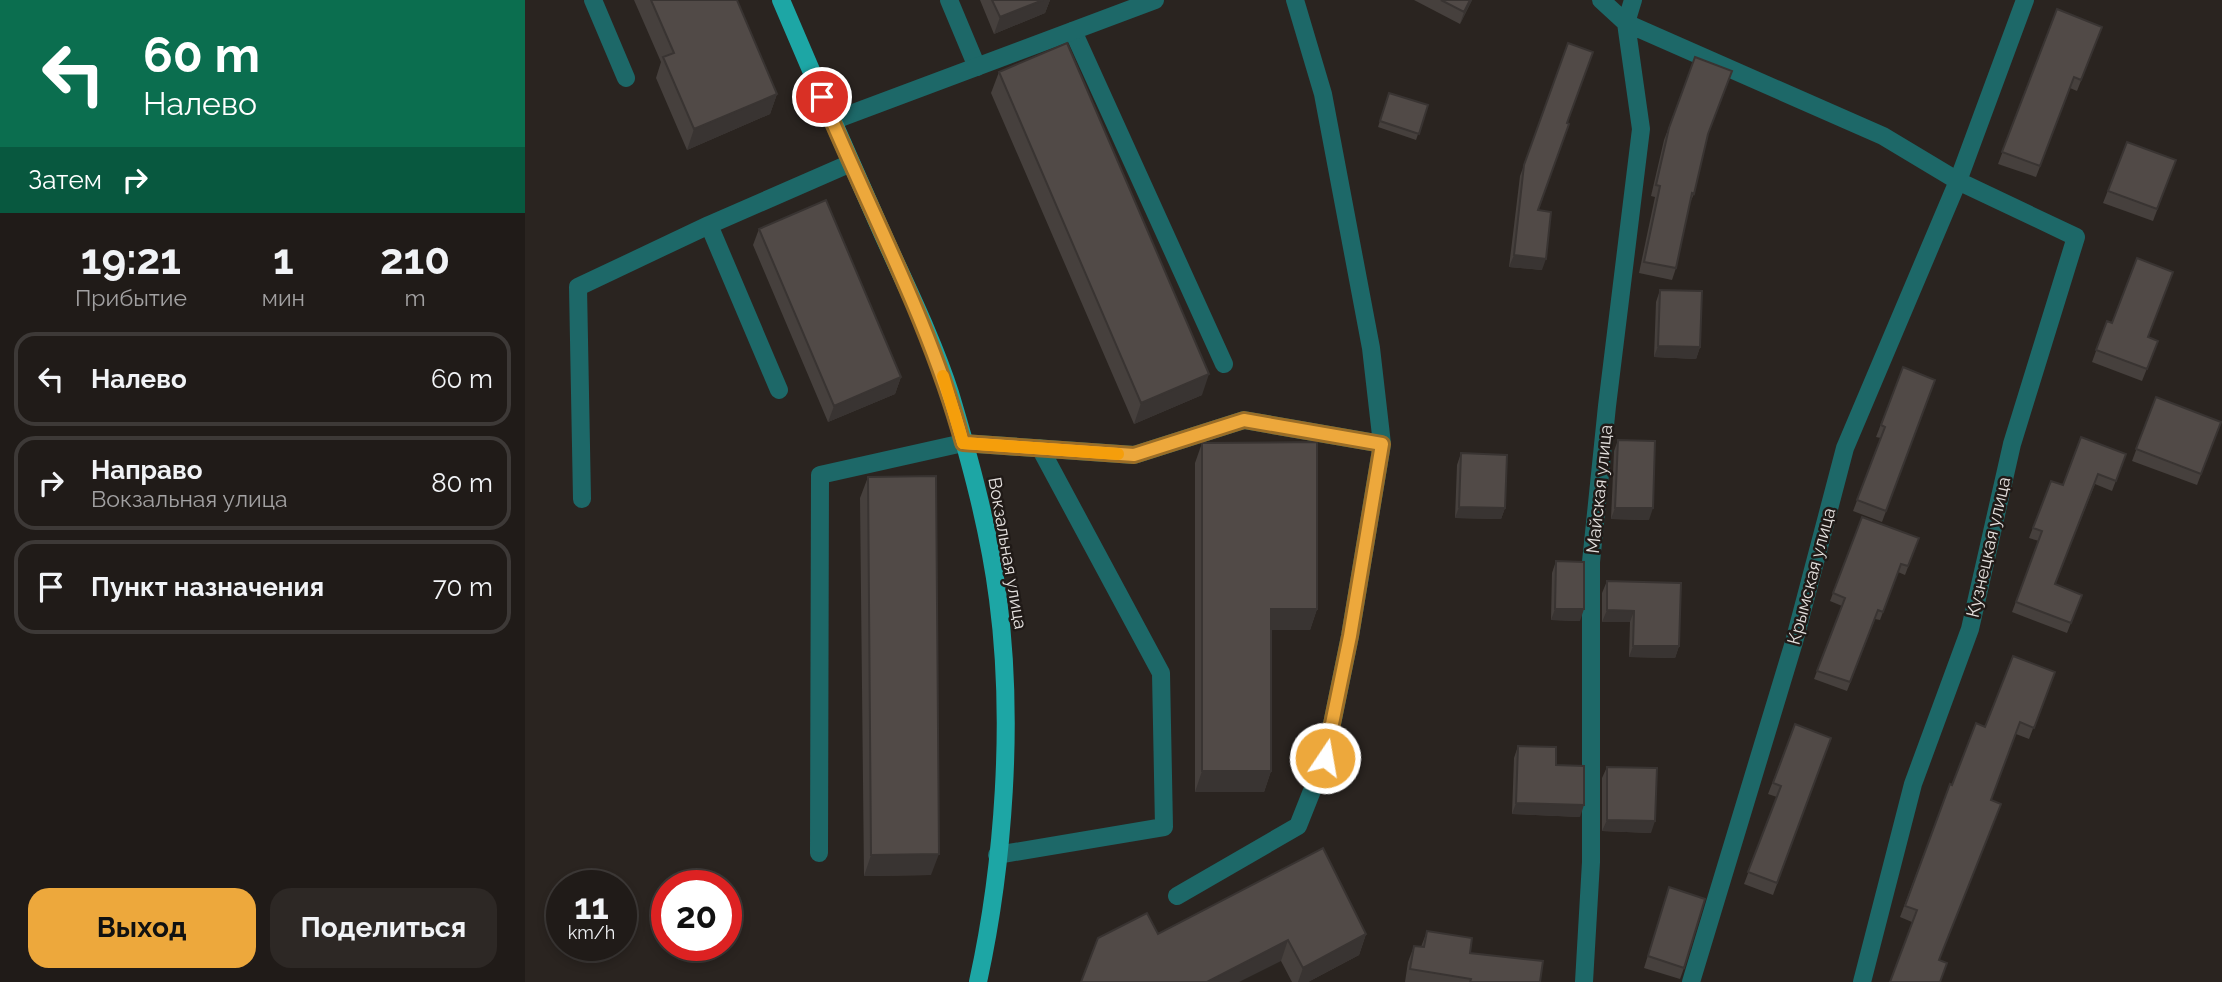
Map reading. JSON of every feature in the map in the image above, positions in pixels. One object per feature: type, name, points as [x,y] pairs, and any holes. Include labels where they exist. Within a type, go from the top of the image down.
[{"type":"main road","name":"Вокзальная улица","points":[[781,0],[927,335],[949,391],[978,493],[998,597],[1003,646],[1005,733],[997,855],[987,943],[978,982]]},
{"type":"street","points":[[593,0],[626,78]]},
{"type":"street","points":[[949,0],[977,67]]},
{"type":"street","points":[[832,121],[1155,0]]},
{"type":"street","points":[[1177,896],[1298,826],[1325,758],[1350,636],[1382,444],[1371,348],[1325,106],[1295,0]]},
{"type":"street","points":[[1601,0],[1626,23],[1883,136],[1958,181]]},
{"type":"street","name":"Майская улица","points":[[1584,982],[1591,862],[1591,562],[1607,405],[1641,129],[1626,23],[1633,0]]},
{"type":"street","name":"Крымская улица","points":[[1691,982],[1794,642],[1845,448],[1958,181],[2025,0]]},
{"type":"street","points":[[1073,31],[1224,364]]},
{"type":"street","points":[[582,499],[578,287],[709,225],[851,163]]},
{"type":"street","name":"Кузнецкая улица","points":[[1863,982],[1913,784],[1970,629],[2012,444],[2075,237],[1958,181]]},
{"type":"street","points":[[709,225],[779,390]]},
{"type":"street","points":[[820,853],[820,475],[963,443],[1134,455],[1244,420],[1382,444]]},
{"type":"street","points":[[997,855],[1164,827],[1161,673],[1040,448]]},
{"type":"building","points":[[651,0],[737,0],[777,94],[694,129],[663,57],[674,53]]},
{"type":"building","points":[[992,0],[1043,0],[1000,17]]},
{"type":"building","points":[[1441,0],[1470,0],[1464,12]]},
{"type":"building","points":[[2057,9],[2102,27],[2081,80],[2074,77],[2040,166],[2002,152]]},
{"type":"building","points":[[1067,43],[1209,374],[1141,403],[999,72]]},
{"type":"building","points":[[1568,43],[1593,52],[1538,210],[1551,212],[1546,259],[1514,255],[1524,165]]},
{"type":"building","points":[[1695,57],[1732,71],[1708,134],[1676,268],[1644,262],[1660,186],[1656,185],[1669,128]]},
{"type":"building","points":[[1389,93],[1428,105],[1419,134],[1380,121]]},
{"type":"building","points":[[2127,142],[2176,160],[2157,209],[2108,191]]},
{"type":"building","points":[[826,200],[901,377],[834,406],[759,229]]},
{"type":"building","points":[[2137,258],[2173,272],[2148,337],[2158,341],[2147,369],[2096,350],[2107,321],[2112,323]]},
{"type":"building","points":[[1660,290],[1702,291],[1700,347],[1658,346]]},
{"type":"building","points":[[1903,367],[1935,380],[1886,511],[1857,500],[1885,427],[1881,425]]},
{"type":"building","points":[[2156,397],[2221,422],[2201,474],[2136,449]]},
{"type":"building","points":[[2081,437],[2126,454],[2116,481],[2098,474],[2055,584],[2082,595],[2071,623],[2016,602],[2042,531],[2033,528],[2051,481],[2063,485]]},
{"type":"building","points":[[1618,440],[1655,441],[1653,508],[1615,508]]},
{"type":"building","points":[[1317,442],[1317,609],[1271,609],[1271,771],[1202,771],[1202,443]]},
{"type":"building","points":[[1461,453],[1507,455],[1505,508],[1459,507]]},
{"type":"building","points":[[936,476],[939,854],[871,855],[868,477]]},
{"type":"building","points":[[1862,517],[1919,538],[1908,566],[1901,564],[1883,612],[1878,610],[1850,682],[1817,671],[1845,598],[1833,593]]},
{"type":"building","points":[[1556,561],[1584,562],[1584,609],[1555,609]]},
{"type":"building","points":[[1607,581],[1681,583],[1679,646],[1633,646],[1634,611],[1607,610]]},
{"type":"building","points":[[2013,656],[2055,672],[2034,728],[2020,722],[1991,800],[2001,804],[1939,960],[1947,963],[1940,982],[1890,982],[1917,910],[1905,906],[1950,784],[1952,785],[1976,723],[1985,727]]},
{"type":"building","points":[[1795,724],[1831,738],[1777,883],[1748,872],[1781,786],[1773,783]]},
{"type":"building","points":[[1518,746],[1556,747],[1556,765],[1584,766],[1584,805],[1516,803]]},
{"type":"building","points":[[1607,767],[1657,768],[1655,821],[1607,820]]},
{"type":"building","points":[[1323,848],[1366,934],[1303,968],[1288,940],[1207,982],[1081,982],[1098,938],[1147,913],[1158,934]]},
{"type":"building","points":[[1669,887],[1705,899],[1684,968],[1648,956]]},
{"type":"building","points":[[1427,931],[1472,938],[1470,953],[1543,961],[1540,982],[1470,982],[1471,979],[1410,969],[1414,946],[1424,947]]},
{"type":"slow traffic","points":[[943,376],[963,443],[1118,454]]},
{"type":"route","points":[[822,97],[927,335],[949,391],[963,443],[1134,455],[1244,420],[1382,444],[1350,636],[1325,758]]}]
